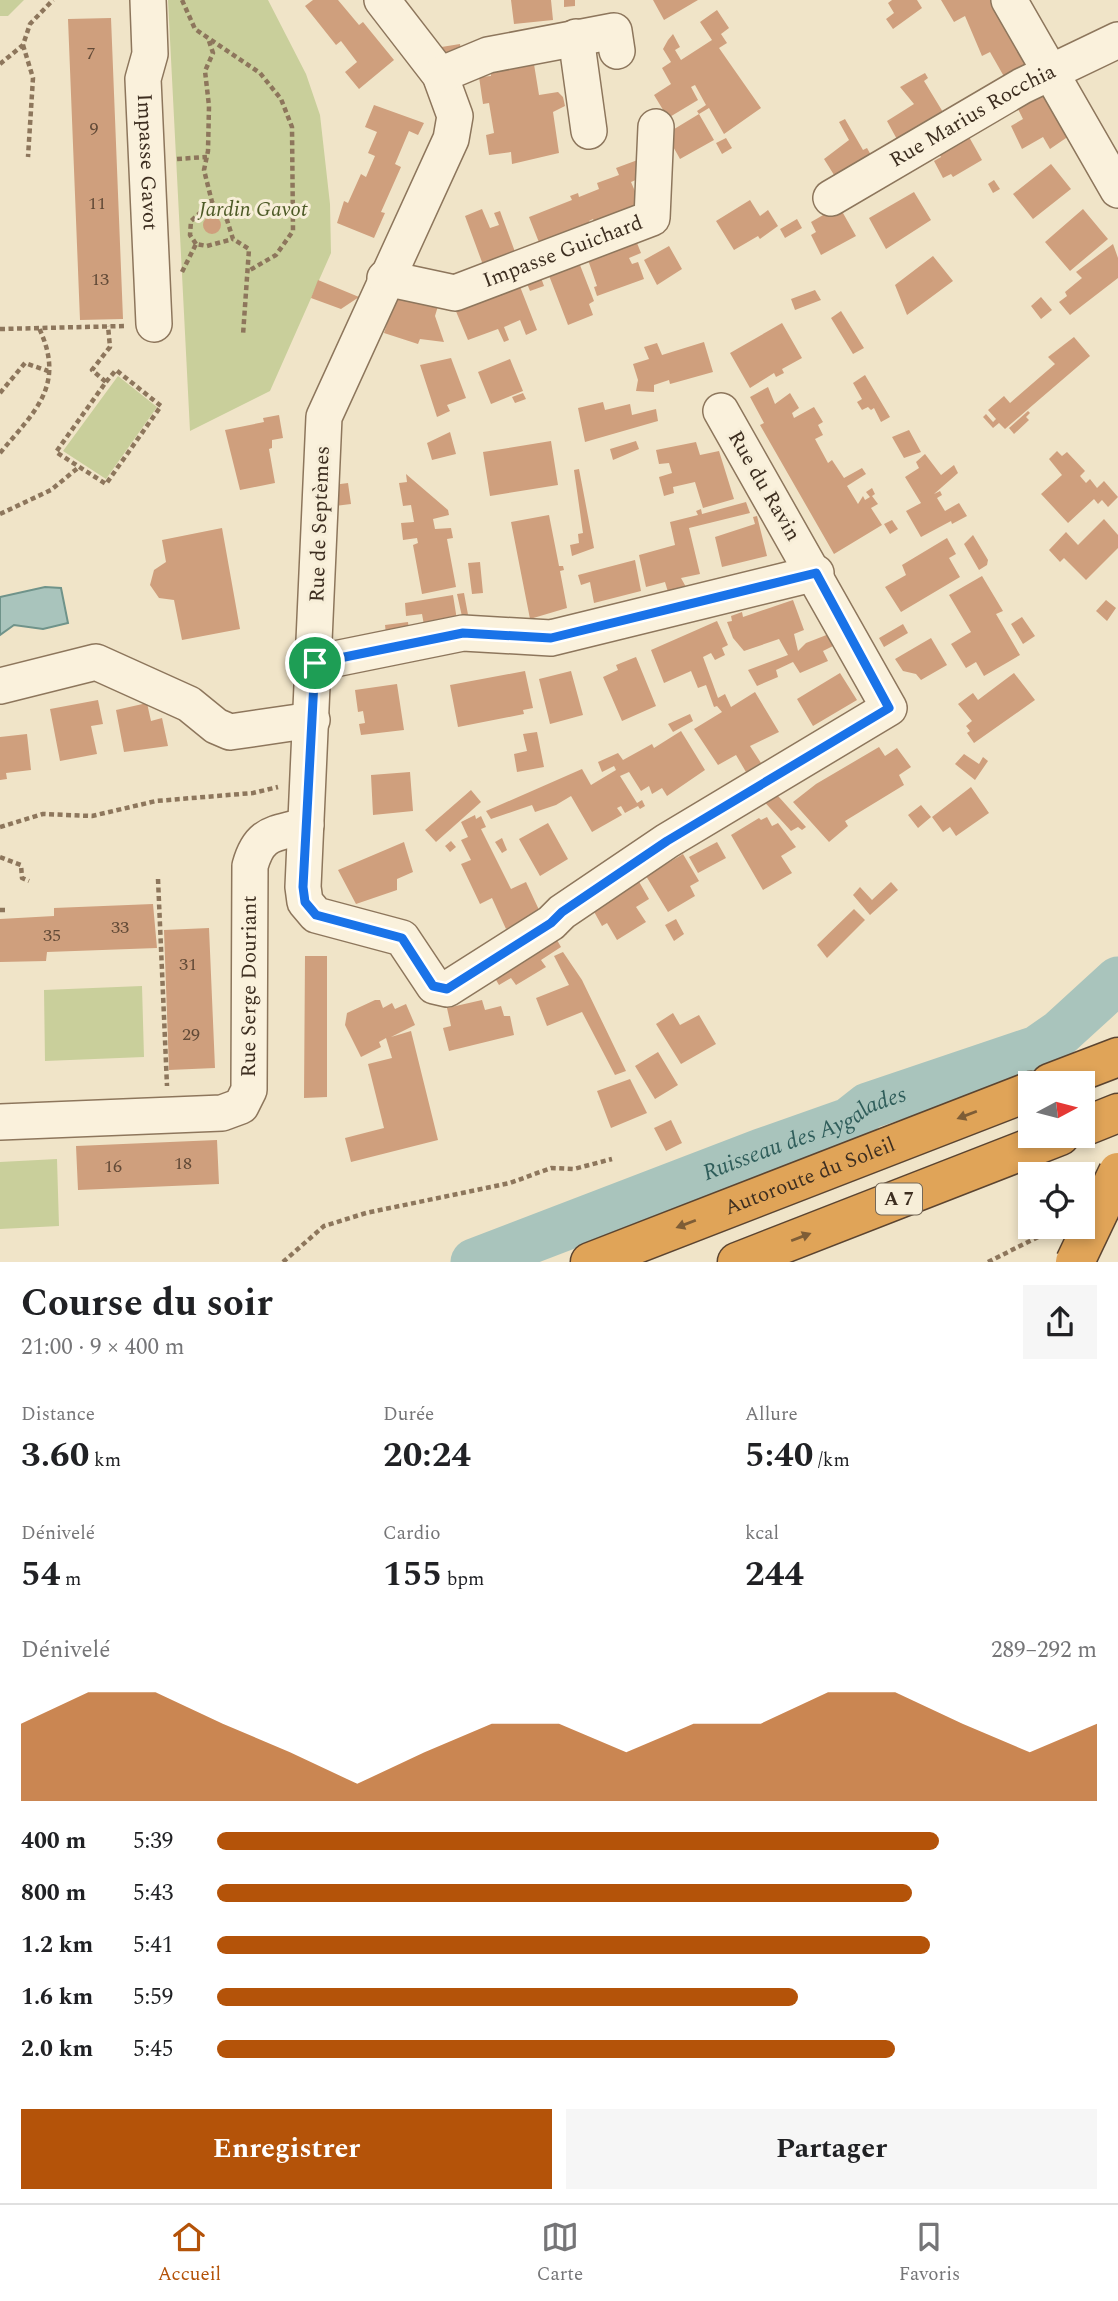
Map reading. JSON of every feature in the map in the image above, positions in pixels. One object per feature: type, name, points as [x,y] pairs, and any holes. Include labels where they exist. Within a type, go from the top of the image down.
[{"type":"highway","points":[[1081,1071],[1118,1057]]},
{"type":"highway","name":"Autoroute du Soleil","points":[[590,1262],[1018,1096]]},
{"type":"highway","points":[[1096,1122],[1118,1113]]},
{"type":"highway","name":"A 7","points":[[737,1262],[1029,1148]]},
{"type":"highway","points":[[1075,1262],[1118,1172]]},
{"type":"street","name":"Impasse Gavot","points":[[148,0],[150,54],[143,79],[154,324]]},
{"type":"street","name":"Rue de Septèmes","points":[[382,0],[440,75],[455,116],[452,139],[324,417],[303,887],[305,902],[316,915],[402,938],[433,986],[447,989],[551,923],[562,912],[667,841],[889,708]]},
{"type":"street","points":[[1009,0],[1118,190]]},
{"type":"street","points":[[440,75],[488,55],[614,31],[617,51]]},
{"type":"street","points":[[576,37],[589,131]]},
{"type":"street","name":"Rue Marius Rocchia","points":[[831,198],[1049,71],[1118,40]]},
{"type":"street","name":"Impasse Guichard","points":[[386,278],[455,293],[652,218],[656,127]]},
{"type":"street","name":"Rue du Ravin","points":[[722,411],[816,573],[889,708]]},
{"type":"street","points":[[315,663],[463,633],[551,638],[816,573]]},
{"type":"street","points":[[0,686],[96,662],[189,704],[223,730],[230,732],[312,720]]},
{"type":"street","name":"Rue Serge Douriant","points":[[0,1122],[234,1111],[246,1099],[249,1090],[250,866],[262,840],[306,825]]},
{"type":"path","points":[[0,64],[23,45],[30,24],[53,0]]},
{"type":"path","points":[[182,0],[195,29],[260,73],[281,99],[292,127],[293,231],[276,255],[250,270]]},
{"type":"path","points":[[208,40],[213,53],[205,71],[209,106],[208,151],[204,170],[212,202],[228,220],[233,239],[249,249],[250,270],[243,335]]},
{"type":"path","points":[[23,45],[33,78],[28,157]]},
{"type":"path","points":[[212,202],[191,221],[190,235],[196,244],[207,246],[233,239]]},
{"type":"path","points":[[151,279],[180,277],[196,244]]},
{"type":"path","points":[[0,453],[43,402],[48,371],[47,353],[38,326]]},
{"type":"path","points":[[0,329],[38,326],[95,327]]},
{"type":"path","points":[[106,382],[92,370],[110,347],[108,326]]},
{"type":"path","points":[[0,393],[25,363],[48,371]]},
{"type":"path","points":[[116,370],[161,406],[106,484],[79,467],[56,452],[116,370]]},
{"type":"path","points":[[0,514],[51,490],[79,467]]},
{"type":"path","points":[[0,827],[43,814],[92,816],[156,801],[253,793],[309,777]]},
{"type":"path","points":[[0,857],[21,865],[22,878],[29,881]]},
{"type":"path","points":[[158,879],[168,1115]]},
{"type":"path","points":[[0,910],[8,910]]},
{"type":"path","points":[[283,1262],[324,1226],[366,1213],[510,1183],[551,1168],[574,1169],[611,1159]]},
{"type":"path","points":[[988,1262],[1035,1239]]},
{"type":"green space","points":[[0,0],[24,0],[8,16],[0,16]]},
{"type":"green space","name":"Jardin Gavot","points":[[168,0],[268,0],[306,74],[320,115],[330,204],[331,253],[270,391],[190,431]]},
{"type":"green space","points":[[118,376],[157,407],[106,479],[63,451]]},
{"type":"green space","points":[[142,986],[144,1057],[45,1061],[44,990]]},
{"type":"green space","points":[[57,1159],[59,1226],[0,1229],[0,1162]]},
{"type":"water","points":[[45,587],[61,588],[68,623],[43,629],[14,625],[0,635],[0,597]]},
{"type":"building","points":[[313,0],[338,0],[359,25],[363,22],[394,60],[359,89],[345,72],[357,62],[341,41],[336,45],[305,6]]},
{"type":"building","points":[[511,0],[551,0],[553,20],[514,24]]},
{"type":"building","points":[[564,0],[575,0],[575,6],[564,7]]},
{"type":"building","points":[[653,0],[698,0],[664,20]]},
{"type":"building","points":[[892,0],[917,0],[922,8],[893,29],[886,19],[894,13],[888,3]]},
{"type":"building","points":[[941,0],[992,0],[1033,73],[1010,87],[990,52],[982,56],[965,16],[954,22]]},
{"type":"building","points":[[717,10],[729,28],[721,34],[727,43],[719,48],[761,108],[724,134],[709,108],[699,114],[697,111],[706,105],[695,85],[691,87],[698,100],[668,118],[654,95],[671,84],[662,68],[671,62],[663,49],[668,40],[673,34],[680,47],[675,50],[681,60],[712,40],[700,22]]},
{"type":"building","points":[[111,18],[123,319],[80,320],[68,19]]},
{"type":"building","points":[[460,44],[462,56],[436,59],[429,49]]},
{"type":"building","points":[[533,58],[539,95],[558,92],[563,97],[565,106],[553,112],[559,153],[512,164],[511,152],[489,155],[486,135],[494,133],[489,103],[483,104],[479,77],[491,76],[490,64]]},
{"type":"building","points":[[925,73],[928,78],[924,81],[949,122],[899,143],[887,121],[914,104],[900,87]]},
{"type":"building","points":[[1039,83],[1069,136],[1050,149],[1043,137],[1022,149],[1011,126],[1023,119],[1017,107]]},
{"type":"building","points":[[374,105],[424,123],[418,135],[409,131],[395,164],[401,167],[381,212],[385,213],[374,238],[337,223],[344,201],[348,203],[361,174],[366,177],[375,156],[368,153],[377,132],[365,127]]},
{"type":"building","points":[[699,114],[714,140],[680,159],[666,134]]},
{"type":"building","points":[[845,119],[863,150],[867,148],[876,164],[841,186],[824,159],[849,140],[839,122]]},
{"type":"building","points":[[964,128],[982,160],[953,177],[951,174],[943,178],[934,161],[941,157],[934,145]]},
{"type":"building","points":[[726,138],[732,148],[722,154],[716,143]]},
{"type":"building","points":[[643,158],[645,176],[631,182],[643,210],[597,228],[593,219],[589,221],[593,230],[542,250],[529,217],[572,200],[570,196],[578,193],[579,197],[599,189],[597,183],[619,175],[616,168]]},
{"type":"building","points":[[1051,164],[1071,189],[1033,219],[1013,194]]},
{"type":"building","points":[[994,180],[1000,189],[993,193],[988,184]]},
{"type":"building","points":[[914,192],[931,220],[886,249],[869,218]]},
{"type":"building","points":[[750,200],[760,216],[768,210],[778,226],[760,239],[758,236],[734,250],[716,221]]},
{"type":"building","points":[[839,206],[856,236],[821,255],[811,235],[816,232],[811,222]]},
{"type":"building","points":[[482,209],[490,228],[499,225],[494,213],[500,211],[518,260],[486,273],[465,216]]},
{"type":"building","points":[[1083,209],[1108,239],[1070,271],[1045,242]]},
{"type":"building","points":[[212,216],[218,219],[221,225],[218,231],[212,234],[206,231],[203,225],[206,219]]},
{"type":"building","points":[[797,219],[802,228],[785,238],[780,229]]},
{"type":"building","points":[[635,238],[641,253],[629,258],[632,264],[638,262],[644,279],[597,296],[594,287],[597,286],[587,257]]},
{"type":"building","points":[[1113,244],[1118,258],[1118,278],[1070,315],[1059,302],[1067,296],[1065,292],[1082,278],[1076,272]]},
{"type":"building","points":[[669,246],[682,269],[657,285],[644,260]]},
{"type":"building","points":[[933,256],[953,281],[907,315],[895,285]]},
{"type":"building","points":[[578,260],[594,301],[589,304],[593,315],[568,325],[548,273]]},
{"type":"building","points":[[540,275],[544,286],[530,291],[526,281]]},
{"type":"building","points":[[318,280],[359,297],[341,309],[311,298]]},
{"type":"building","points":[[519,284],[537,330],[526,335],[520,320],[504,327],[509,340],[504,342],[498,329],[468,340],[455,309]]},
{"type":"building","points":[[815,290],[821,300],[795,310],[791,299]]},
{"type":"building","points":[[397,293],[438,306],[435,316],[444,342],[420,339],[418,344],[384,333]]},
{"type":"building","points":[[1041,297],[1052,310],[1041,319],[1031,306]]},
{"type":"building","points":[[841,311],[864,348],[853,354],[831,318]]},
{"type":"building","points":[[782,323],[802,358],[782,369],[784,373],[776,377],[774,373],[750,388],[730,353]]},
{"type":"building","points":[[1074,337],[1090,356],[1005,429],[999,423],[993,428],[983,417],[986,414],[993,422],[996,419],[988,410],[1004,396],[1010,403],[1055,364],[1048,357]]},
{"type":"building","points":[[704,342],[713,372],[670,384],[669,380],[654,385],[654,392],[636,391],[638,380],[633,364],[649,359],[644,347],[657,343],[662,355]]},
{"type":"building","points":[[451,358],[466,398],[447,405],[450,411],[437,417],[420,365]]},
{"type":"building","points":[[510,359],[523,391],[491,404],[478,372]]},
{"type":"building","points":[[865,375],[890,417],[881,422],[874,408],[862,410],[857,402],[862,399],[853,383]]},
{"type":"building","points":[[768,387],[775,404],[790,393],[799,408],[792,413],[794,418],[814,407],[823,422],[818,425],[823,435],[815,439],[828,463],[832,460],[844,478],[862,468],[866,474],[847,486],[858,504],[863,496],[865,500],[870,497],[866,492],[872,488],[875,494],[872,496],[878,504],[871,508],[882,525],[834,554],[760,425],[764,423],[750,397]]},
{"type":"building","points":[[523,393],[526,399],[515,403],[512,397]]},
{"type":"building","points":[[603,402],[605,410],[630,404],[632,415],[656,409],[658,421],[585,442],[578,408]]},
{"type":"building","points":[[1028,411],[1030,413],[1026,417],[1029,420],[1014,434],[1009,428]]},
{"type":"building","points":[[279,415],[283,438],[272,440],[272,448],[269,449],[275,483],[240,490],[225,430],[264,422],[263,418]]},
{"type":"building","points":[[909,430],[921,452],[904,458],[892,437]]},
{"type":"building","points":[[450,432],[456,454],[432,460],[427,443]]},
{"type":"building","points":[[551,441],[558,485],[490,496],[483,452]]},
{"type":"building","points":[[636,441],[639,449],[613,460],[610,449]]},
{"type":"building","points":[[696,442],[700,455],[719,451],[734,499],[703,508],[695,482],[673,487],[674,493],[664,496],[659,477],[672,473],[669,463],[659,464],[656,450]]},
{"type":"building","points":[[1057,451],[1062,456],[1067,452],[1085,471],[1080,476],[1086,483],[1090,479],[1097,488],[1104,481],[1118,497],[1108,507],[1102,500],[1098,504],[1094,499],[1068,523],[1041,494],[1062,475],[1049,459]]},
{"type":"building","points":[[925,454],[941,475],[954,465],[958,473],[934,494],[940,491],[942,495],[937,498],[945,511],[959,503],[967,516],[921,537],[906,511],[921,503],[905,477],[919,468],[916,462]]},
{"type":"building","points":[[579,469],[594,548],[572,556],[570,545],[579,543],[578,534],[583,533],[574,470]]},
{"type":"building","points":[[406,474],[448,510],[449,515],[433,519],[435,529],[451,528],[453,538],[447,539],[456,587],[422,594],[413,545],[418,543],[417,538],[403,540],[401,523],[414,522],[411,505],[403,506],[399,483],[407,482]]},
{"type":"building","points":[[348,483],[351,504],[335,506],[333,485]]},
{"type":"building","points":[[746,502],[750,513],[689,528],[700,574],[681,578],[686,587],[668,592],[665,582],[646,587],[639,555],[675,545],[670,522],[698,515],[696,511],[701,509],[702,514]]},
{"type":"building","points":[[549,515],[559,566],[563,566],[564,570],[560,571],[567,608],[530,619],[511,522]]},
{"type":"building","points":[[757,516],[767,556],[722,567],[715,537],[755,524],[753,517]]},
{"type":"building","points":[[1104,519],[1118,535],[1118,548],[1086,580],[1064,558],[1060,562],[1049,550],[1066,532],[1078,545]]},
{"type":"building","points":[[892,520],[898,529],[890,534],[884,524]]},
{"type":"building","points":[[222,528],[240,629],[182,640],[174,600],[159,598],[150,585],[154,570],[166,562],[162,540]]},
{"type":"building","points":[[973,535],[988,560],[987,565],[979,570],[964,544]]},
{"type":"building","points":[[947,538],[956,554],[949,558],[960,577],[901,612],[885,587],[906,575],[902,565]]},
{"type":"building","points":[[635,560],[641,591],[594,603],[590,582],[581,585],[578,575]]},
{"type":"building","points":[[480,562],[483,593],[472,594],[468,563]]},
{"type":"building","points":[[982,576],[1003,611],[996,614],[1020,655],[984,676],[976,662],[966,668],[951,644],[971,632],[949,595]]},
{"type":"building","points":[[464,593],[469,620],[463,621],[457,594]]},
{"type":"building","points":[[453,595],[457,620],[424,625],[422,614],[406,616],[405,603]]},
{"type":"building","points":[[793,600],[804,630],[794,634],[798,651],[806,643],[829,634],[833,646],[823,651],[828,661],[800,673],[793,662],[776,670],[778,677],[757,686],[748,670],[788,655],[779,639],[744,651],[733,638],[727,622],[732,621],[731,616],[742,612],[743,617]]},
{"type":"building","points":[[1106,600],[1116,608],[1107,621],[1096,611]]},
{"type":"building","points":[[1022,617],[1035,636],[1023,644],[1011,624]]},
{"type":"building","points":[[717,621],[728,645],[722,648],[725,655],[715,660],[711,653],[703,657],[718,698],[725,694],[731,707],[755,692],[779,732],[750,746],[761,763],[746,772],[736,755],[718,765],[694,729],[722,712],[717,706],[714,707],[706,685],[698,688],[691,671],[664,683],[651,650]]},
{"type":"building","points":[[408,622],[409,631],[386,634],[385,625]]},
{"type":"building","points":[[903,624],[908,633],[884,647],[879,638]]},
{"type":"building","points":[[931,638],[947,665],[921,680],[916,674],[903,671],[895,659]]},
{"type":"building","points":[[636,657],[656,706],[622,721],[603,677],[618,670],[616,665]]},
{"type":"building","points":[[525,671],[533,708],[523,710],[524,714],[458,727],[450,685]]},
{"type":"building","points":[[571,671],[583,715],[550,724],[539,679]]},
{"type":"building","points":[[840,673],[857,700],[813,726],[797,699]]},
{"type":"building","points":[[1014,673],[1035,700],[974,743],[966,726],[972,721],[958,704],[973,693],[978,700]]},
{"type":"building","points":[[397,684],[404,730],[361,735],[359,724],[365,723],[363,711],[358,712],[355,690]]},
{"type":"building","points":[[98,700],[103,724],[91,726],[97,754],[60,761],[50,709]]},
{"type":"building","points":[[147,703],[151,721],[162,718],[168,746],[124,752],[116,710]]},
{"type":"building","points":[[690,714],[693,721],[673,732],[668,724]]},
{"type":"building","points":[[681,731],[705,770],[667,796],[662,788],[652,794],[649,786],[641,791],[629,772],[620,776],[637,803],[642,800],[645,806],[640,809],[638,806],[625,813],[621,806],[617,808],[622,815],[592,832],[571,796],[556,805],[535,812],[532,805],[491,819],[486,811],[582,769],[591,785],[616,770],[614,766],[602,772],[598,762],[618,753],[623,760],[652,744],[654,748]]},
{"type":"building","points":[[537,732],[544,767],[517,772],[514,754],[527,751],[523,734]]},
{"type":"building","points":[[27,734],[31,770],[6,773],[7,779],[0,780],[0,737]]},
{"type":"building","points":[[879,747],[885,756],[897,748],[911,767],[899,775],[904,785],[845,821],[848,826],[829,842],[793,802],[816,784]]},
{"type":"building","points":[[964,754],[979,764],[983,757],[988,761],[975,780],[955,764]]},
{"type":"building","points":[[410,772],[413,811],[373,815],[371,775]]},
{"type":"building","points":[[769,786],[806,827],[791,831],[760,797]]},
{"type":"building","points":[[971,787],[989,813],[956,836],[950,827],[943,832],[932,817]]},
{"type":"building","points":[[471,790],[481,802],[436,842],[425,830]]},
{"type":"building","points":[[921,805],[931,817],[918,828],[908,815]]},
{"type":"building","points":[[475,815],[476,819],[481,816],[486,827],[481,829],[511,889],[526,882],[540,912],[506,929],[492,898],[480,904],[461,864],[471,860],[461,840],[468,837],[461,822]]},
{"type":"building","points":[[767,817],[772,826],[778,823],[796,847],[781,856],[792,873],[763,890],[731,835],[759,818],[761,820]]},
{"type":"building","points":[[548,823],[568,859],[540,876],[519,839]]},
{"type":"building","points":[[502,838],[507,850],[502,853],[495,842]]},
{"type":"building","points":[[451,841],[456,847],[450,852],[445,846]]},
{"type":"building","points":[[404,842],[413,872],[397,879],[397,890],[356,904],[338,870]]},
{"type":"building","points":[[717,842],[726,858],[698,873],[689,857]]},
{"type":"building","points":[[683,854],[699,881],[690,886],[695,896],[668,912],[646,876]]},
{"type":"building","points":[[638,880],[649,899],[636,907],[646,922],[617,940],[607,923],[602,926],[592,908]]},
{"type":"building","points":[[891,882],[898,890],[870,915],[853,895],[860,887],[872,900]]},
{"type":"building","points":[[153,904],[157,948],[47,952],[46,961],[0,962],[0,919],[54,916],[54,908]]},
{"type":"building","points":[[854,909],[865,920],[827,958],[817,945]]},
{"type":"building","points":[[676,919],[684,934],[674,941],[665,925]]},
{"type":"building","points":[[562,925],[567,934],[557,940],[561,947],[541,960],[546,967],[516,985],[511,978],[499,985],[489,968]]},
{"type":"building","points":[[209,928],[215,1068],[169,1070],[164,930]]},
{"type":"building","points":[[563,952],[582,980],[626,1071],[615,1075],[582,1012],[547,1026],[536,998],[569,985],[554,956]]},
{"type":"building","points":[[305,956],[327,956],[327,1097],[304,1098]]},
{"type":"building","points":[[380,1000],[383,1008],[392,1003],[395,1009],[406,1004],[415,1025],[391,1037],[411,1031],[438,1140],[351,1162],[345,1138],[384,1128],[368,1064],[392,1058],[386,1038],[379,1042],[381,1047],[361,1057],[345,1025],[347,1013]]},
{"type":"building","points":[[482,1000],[485,1010],[501,1006],[504,1016],[510,1016],[514,1035],[449,1051],[443,1028],[451,1026],[447,1008]]},
{"type":"building","points":[[673,1013],[680,1025],[699,1015],[716,1044],[681,1064],[656,1024]]},
{"type":"building","points":[[658,1052],[678,1085],[655,1099],[635,1066]]},
{"type":"building","points":[[630,1079],[647,1113],[611,1128],[597,1091]]},
{"type":"building","points":[[671,1120],[682,1143],[666,1151],[654,1128]]},
{"type":"building","points":[[217,1140],[219,1184],[78,1190],[76,1146]]},
{"type":"waterway","name":"Ruisseau des Aygalades","points":[[474,1262],[849,1121],[868,1106],[1037,1049],[1060,1033],[1118,980]]},
{"type":"route","points":[[816,573],[889,708],[667,841],[562,912],[551,923],[447,989],[433,986],[402,938],[316,915],[305,902],[303,887],[315,663],[463,633],[551,638],[816,573]]}]
